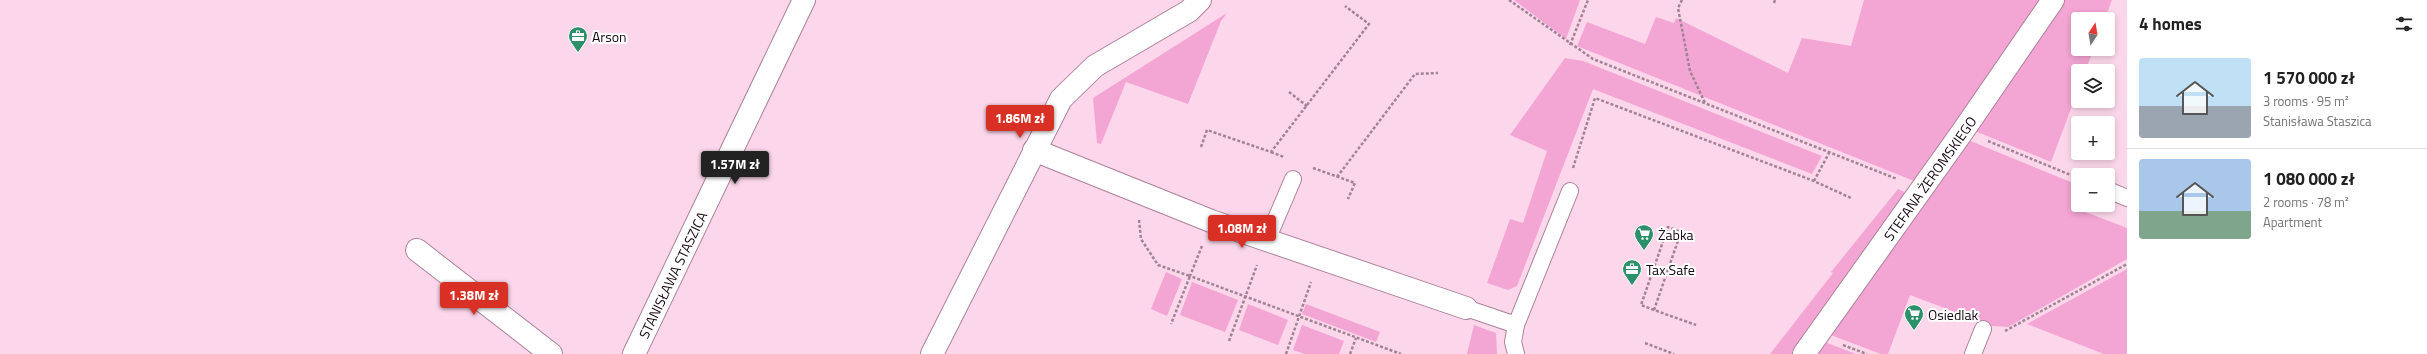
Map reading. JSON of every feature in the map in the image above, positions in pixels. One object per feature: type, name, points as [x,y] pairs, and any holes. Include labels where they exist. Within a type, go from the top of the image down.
[{"type":"street","name":"STANISŁAWA STASZICA","points":[[634,354],[804,0]]},
{"type":"street","points":[[932,354],[1061,99],[1095,66],[1189,11],[1200,0]]},
{"type":"street","name":"STEFANA ŻEROMSKIEGO","points":[[1804,354],[1963,131],[2053,0]]},
{"type":"street","points":[[1034,150],[1211,221],[1466,308]]},
{"type":"street","points":[[417,250],[551,354]]},
{"type":"lane","points":[[1267,240],[1293,179]]},
{"type":"lane","points":[[1516,354],[1513,342],[1516,325],[1570,191]]},
{"type":"lane","points":[[2115,193],[2127,198]]},
{"type":"lane","points":[[1466,308],[1516,325]]},
{"type":"lane","points":[[1973,354],[1983,330]]},
{"type":"path","points":[[1509,0],[1570,45],[1593,59],[1922,189]]},
{"type":"path","points":[[1570,45],[1588,0]]},
{"type":"path","points":[[1682,0],[1678,8],[1690,71],[1706,104]]},
{"type":"path","points":[[1271,152],[1369,24],[1345,6]]},
{"type":"path","points":[[1337,177],[1414,74],[1438,73]]},
{"type":"path","points":[[1289,92],[1307,106]]},
{"type":"path","points":[[1570,191],[1575,156],[1595,98],[1814,181],[1850,198]]},
{"type":"path","points":[[1201,147],[1207,130],[1286,157]]},
{"type":"path","points":[[1963,131],[2071,175]]},
{"type":"path","points":[[1814,181],[1829,152]]},
{"type":"path","points":[[1308,166],[1355,183],[1348,199]]},
{"type":"path","points":[[1147,195],[1139,216],[1141,238],[1158,265],[1401,354]]},
{"type":"path","points":[[1171,324],[1211,221]]},
{"type":"path","points":[[1654,310],[1681,232],[1668,227],[1641,305],[1654,310],[1696,326]]},
{"type":"path","points":[[1228,341],[1267,240]]},
{"type":"path","points":[[1286,354],[1320,258]]},
{"type":"path","points":[[1983,330],[2007,332],[2127,264]]},
{"type":"path","points":[[1350,354],[1356,338]]},
{"type":"path","points":[[1645,343],[1674,354]]},
{"type":"shaded area","points":[[1514,0],[1580,0],[1566,39]]},
{"type":"shaded area","points":[[1864,0],[2043,0],[1919,183],[1577,46],[1587,22],[1645,44],[1656,17],[1674,23],[1676,18],[1788,73],[1802,38],[1851,46]]},
{"type":"shaded area","points":[[2062,0],[2112,0],[2108,12],[2071,12],[2071,56],[2091,56],[2088,64],[2071,64],[2071,108],[2051,162],[1975,131]]},
{"type":"shaded area","points":[[1227,13],[1221,21],[1188,104],[1126,82],[1101,144],[1097,143],[1093,98]]},
{"type":"shaded area","points":[[1565,58],[1583,61],[1822,156],[1812,174],[1593,89],[1517,286],[1508,290],[1487,283],[1510,219],[1523,223],[1547,151],[1510,135]]},
{"type":"shaded area","points":[[1968,140],[2071,182],[2071,212],[2085,212],[2127,228],[2127,259],[2008,327],[1992,326],[1910,295],[1888,354],[1881,354],[1828,334]]},
{"type":"shaded area","points":[[1898,189],[1911,195],[1795,354],[1770,354],[1833,273],[1831,272]]},
{"type":"shaded area","points":[[2127,269],[2127,354],[2104,354],[2027,324]]},
{"type":"shaded area","points":[[1166,272],[1182,279],[1167,316],[1151,309]]},
{"type":"shaded area","points":[[1192,282],[1238,300],[1225,332],[1180,315]]},
{"type":"shaded area","points":[[1248,304],[1288,320],[1278,345],[1239,330]]},
{"type":"shaded area","points":[[1306,304],[1380,332],[1376,342],[1302,314]]},
{"type":"shaded area","points":[[1302,325],[1344,341],[1339,354],[1305,354],[1293,350]]},
{"type":"shaded area","points":[[1474,325],[1496,333],[1497,354],[1467,354]]},
{"type":"shaded area","points":[[1822,341],[1856,354],[1813,354]]},
{"type":"place","name":"Arson","points":[[578,53]]},
{"type":"place","name":"Żabka","points":[[1644,251]]},
{"type":"place","name":"Tax Safe","points":[[1632,286]]},
{"type":"place","name":"Osiedlak","points":[[1914,331]]}]
